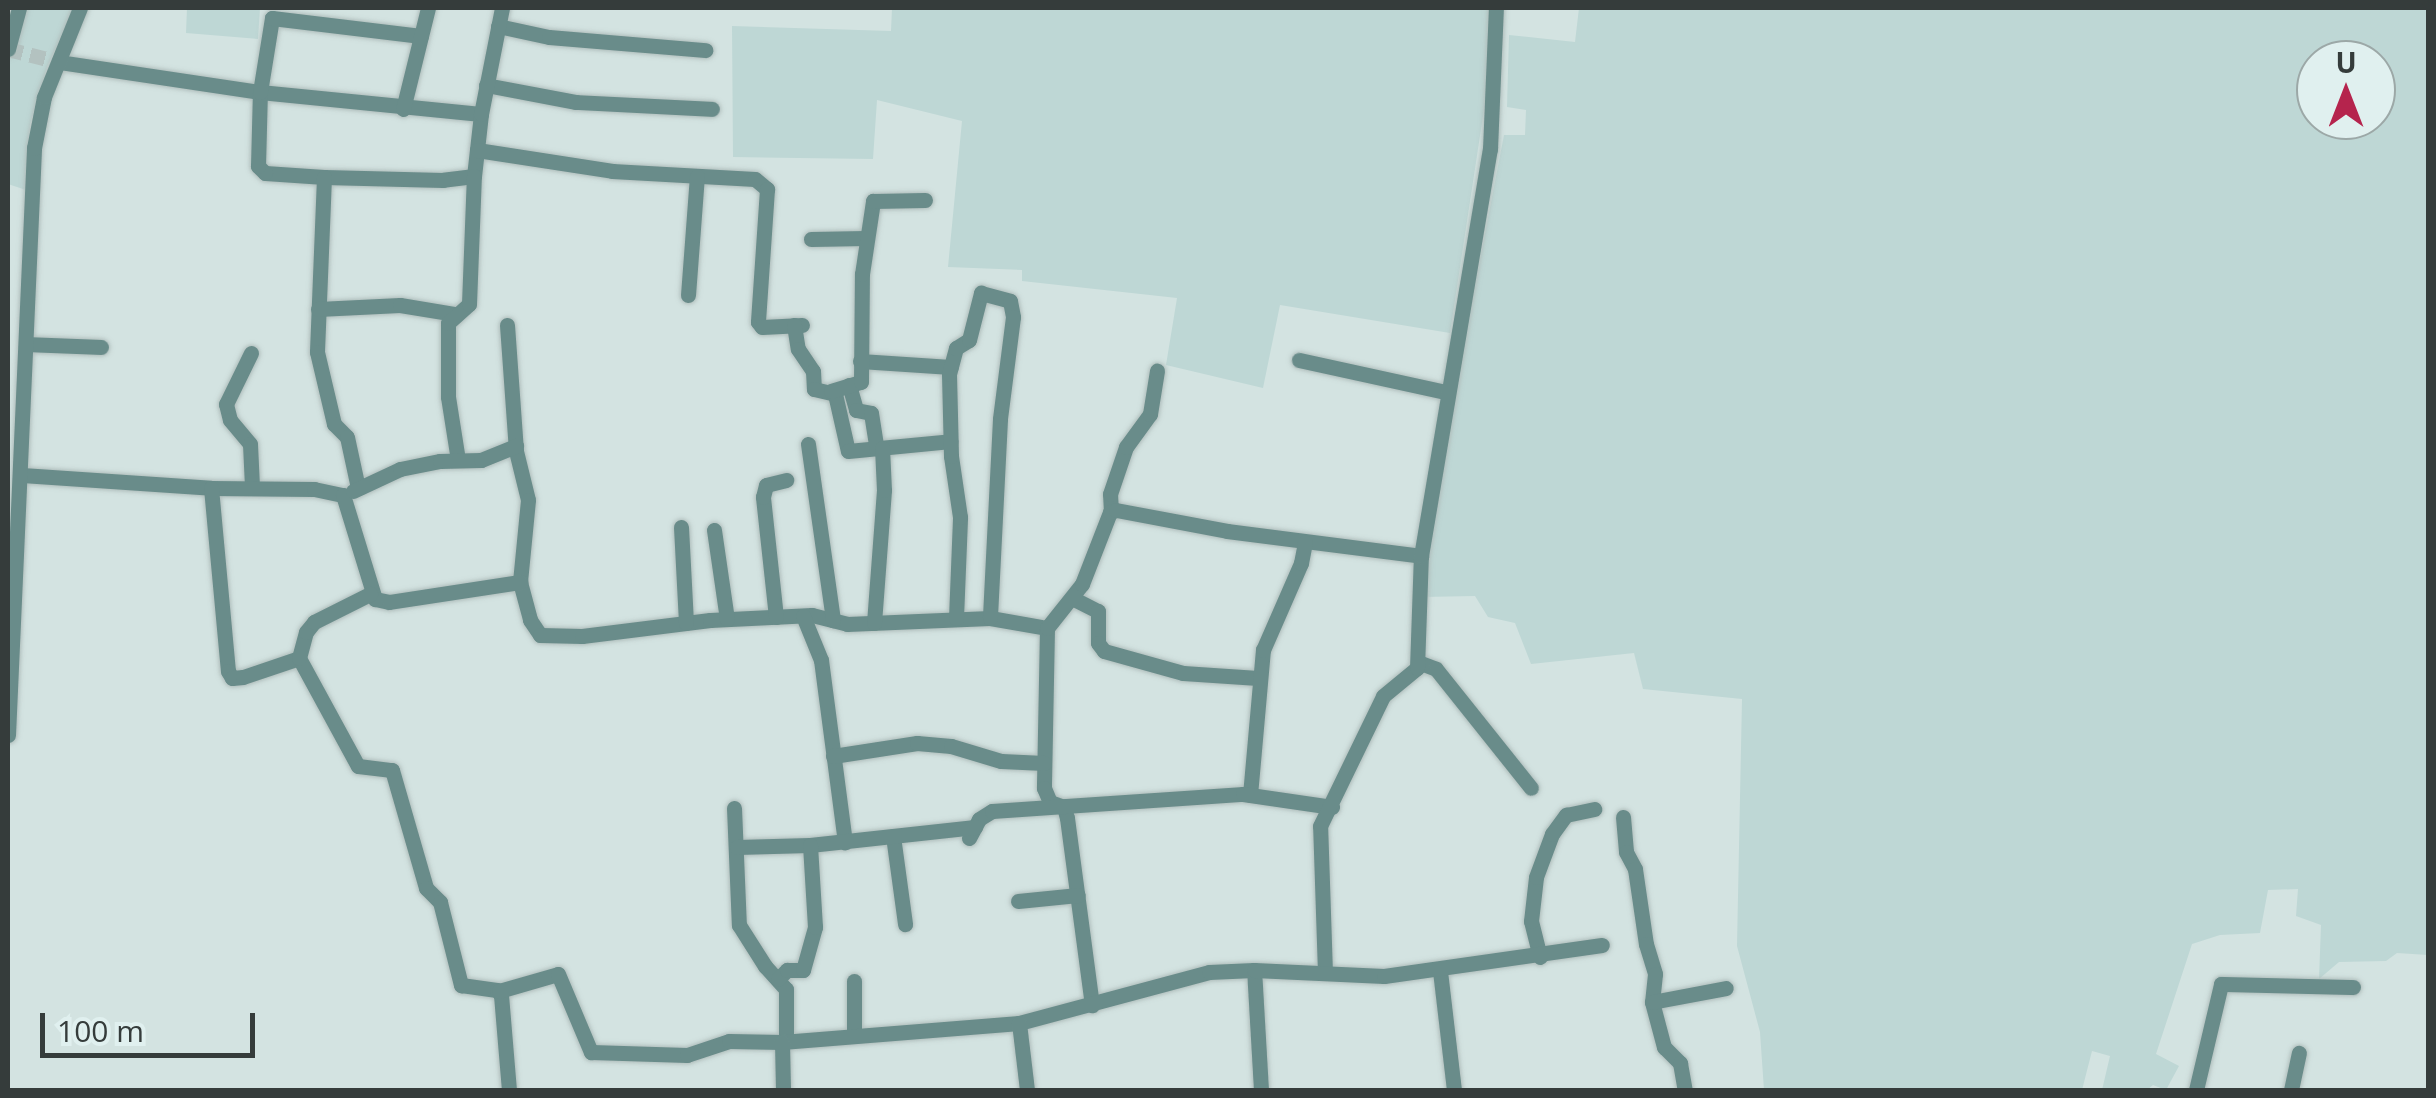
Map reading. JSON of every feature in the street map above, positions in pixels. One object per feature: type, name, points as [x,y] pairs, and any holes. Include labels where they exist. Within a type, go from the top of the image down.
[{"type":"street","points":[[8,49],[19,8]]},
{"type":"street","points":[[8,735],[34,148],[44,97],[80,8]]},
{"type":"street","points":[[403,109],[428,8]]},
{"type":"street","points":[[458,460],[448,398],[448,322],[469,304],[474,176],[486,84],[502,8]]},
{"type":"street","points":[[1325,973],[1319,832],[1383,696],[1414,672],[1418,662],[1420,556],[1490,149],[1496,8]]},
{"type":"street","points":[[421,36],[272,17],[260,92],[256,158],[260,171],[442,180],[474,176]]},
{"type":"street","points":[[498,26],[549,37],[705,50]]},
{"type":"street","points":[[59,62],[260,92],[481,114]]},
{"type":"street","points":[[486,84],[576,102],[712,110]]},
{"type":"street","points":[[477,150],[612,171],[755,179],[767,189],[758,322],[762,327],[798,325],[798,349],[813,371],[814,389],[831,391],[861,382],[866,238],[873,201],[925,200]]},
{"type":"street","points":[[688,294],[697,176]]},
{"type":"street","points":[[324,177],[318,309],[321,371],[334,424],[348,436],[351,492],[370,594]]},
{"type":"street","points":[[811,239],[866,238]]},
{"type":"street","points":[[956,618],[960,517],[950,441],[950,367],[956,348],[969,340],[980,294],[1010,301],[1014,317],[1000,419],[990,618]]},
{"type":"street","points":[[318,309],[400,305],[455,314]]},
{"type":"street","points":[[507,325],[516,446],[528,500],[520,582],[530,620],[540,635],[582,636],[727,619],[804,616],[874,622],[990,618],[1047,628]]},
{"type":"street","points":[[26,344],[101,347]]},
{"type":"street","points":[[251,353],[226,404],[230,420],[250,444],[252,486]]},
{"type":"street","points":[[1299,360],[1446,392]]},
{"type":"street","points":[[860,361],[950,367]]},
{"type":"street","points":[[1092,1005],[1064,808],[1046,797],[1047,628],[1072,598],[1111,512],[1110,494],[1126,447],[1150,414],[1157,371]]},
{"type":"street","points":[[850,385],[856,410],[871,413],[880,448],[884,490],[874,622]]},
{"type":"street","points":[[831,391],[848,451],[950,441]]},
{"type":"street","points":[[808,444],[833,620]]},
{"type":"street","points":[[22,475],[210,488],[252,486],[351,492],[400,470],[480,460],[516,446]]},
{"type":"street","points":[[776,617],[763,498],[766,485],[786,480]]},
{"type":"street","points":[[210,488],[228,672],[232,678],[243,677],[299,658]]},
{"type":"street","points":[[1111,512],[1133,510],[1304,542],[1420,556]]},
{"type":"street","points":[[681,527],[686,623]]},
{"type":"street","points":[[714,530],[727,619]]},
{"type":"street","points":[[1250,795],[1262,650],[1301,563],[1304,542]]},
{"type":"street","points":[[370,594],[388,602],[520,582]]},
{"type":"street","points":[[370,594],[314,622],[306,632],[299,658],[358,766],[392,770],[396,776],[426,888],[440,902],[461,986],[499,991],[558,974],[591,1052],[598,1055],[687,1055],[730,1041],[784,1042],[1019,1023],[1209,972],[1254,970],[1384,976],[1540,957],[1602,945]]},
{"type":"street","points":[[1072,598],[1097,609],[1098,646],[1104,651],[1183,673],[1258,678]]},
{"type":"street","points":[[804,616],[820,660],[845,842]]},
{"type":"street","points":[[1418,662],[1436,669],[1531,788]]},
{"type":"street","points":[[833,756],[917,742],[951,746],[1001,760],[1044,764]]},
{"type":"street","points":[[737,847],[972,832],[983,814],[992,812],[1250,795],[1332,807]]},
{"type":"street","points":[[734,808],[739,924],[788,996],[782,1090]]},
{"type":"street","points":[[1540,957],[1531,921],[1536,877],[1552,834],[1566,815],[1594,809]]},
{"type":"street","points":[[1623,817],[1626,852],[1636,869],[1646,944],[1656,974],[1652,1002],[1662,1042],[1680,1063],[1686,1090]]},
{"type":"street","points":[[893,836],[905,924]]},
{"type":"street","points":[[778,979],[787,970],[803,970],[814,927],[810,845]]},
{"type":"street","points":[[1018,900],[1078,895]]},
{"type":"street","points":[[1254,970],[1261,1090]]},
{"type":"street","points":[[1440,970],[1454,1090]]},
{"type":"street","points":[[854,981],[854,1036]]},
{"type":"street","points":[[2198,1090],[2222,984],[2353,987]]},
{"type":"street","points":[[1652,1002],[1726,988]]},
{"type":"street","points":[[499,991],[510,1090]]},
{"type":"street","points":[[1019,1023],[1027,1090]]},
{"type":"street","points":[[2291,1090],[2299,1053]]},
{"type":"shaded area","points":[[17,8],[74,8],[47,67],[30,124],[26,190],[8,184],[8,48]]},
{"type":"shaded area","points":[[187,8],[260,8],[258,39],[186,33]]},
{"type":"shaded area","points":[[892,8],[1491,8],[1490,70],[1450,333],[1280,305],[1263,388],[1166,365],[1177,298],[1022,281],[1022,270],[948,267],[962,121],[877,100],[873,159],[733,157],[732,26],[891,31]]},
{"type":"shaded area","points":[[1579,8],[2428,8],[2428,955],[2397,953],[2386,961],[2339,962],[2319,979],[2321,925],[2296,916],[2298,889],[2268,890],[2260,933],[2220,935],[2192,944],[2156,1054],[2179,1066],[2166,1090],[2153,1085],[2147,1090],[2102,1090],[2110,1056],[2092,1051],[2082,1090],[1764,1090],[1760,1032],[1737,946],[1742,699],[1643,689],[1634,653],[1531,664],[1515,623],[1488,617],[1475,596],[1421,597],[1427,535],[1504,135],[1525,135],[1526,110],[1507,107],[1509,35],[1575,42]]},
{"type":"tunnel","points":[[8,49],[59,62]]}]
